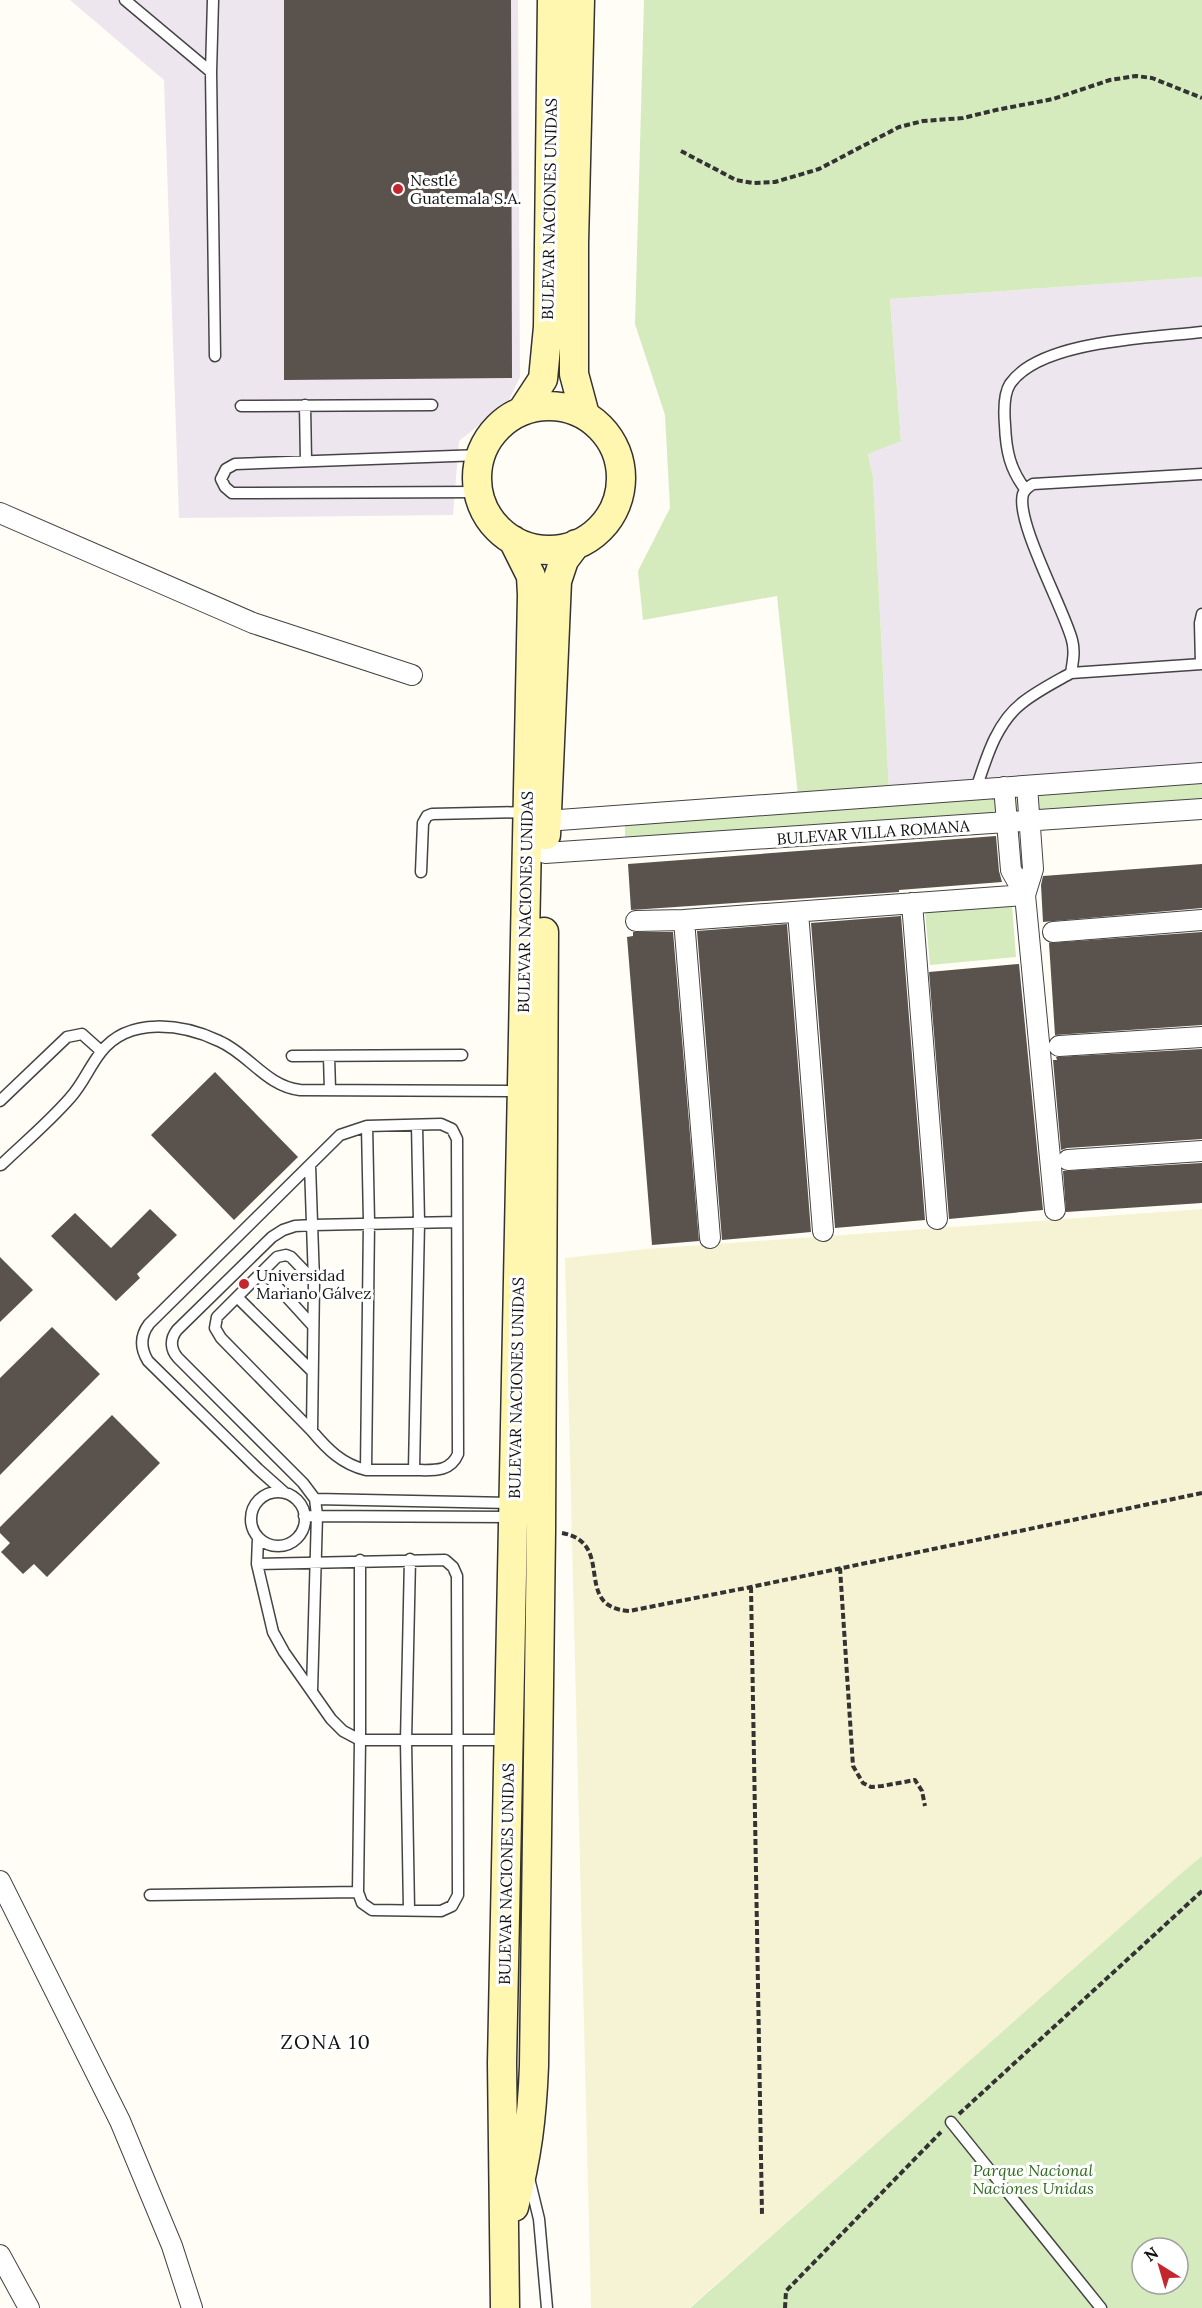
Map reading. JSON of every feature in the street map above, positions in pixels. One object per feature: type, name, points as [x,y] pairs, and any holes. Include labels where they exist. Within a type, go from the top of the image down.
[{"type":"main road","name":"BULEVAR NACIONES UNIDAS","points":[[522,411],[543,379],[548,327],[552,0]]},
{"type":"main road","name":"BULEVAR NACIONES UNIDAS","points":[[580,0],[574,243],[574,374],[585,415]]},
{"type":"main road","points":[[538,407],[570,408],[585,415],[598,424],[608,436],[621,466],[618,498],[607,519],[590,536],[560,549],[528,546],[513,540],[499,529],[487,514],[479,492],[477,479],[481,455],[493,433],[522,411],[538,407]]},
{"type":"main road","name":"BULEVAR NACIONES UNIDAS","points":[[505,2241],[526,2163],[532,2118],[534,2067],[541,1532],[545,853],[537,816],[531,576],[513,540]]},
{"type":"main road","name":"BULEVAR NACIONES UNIDAS","points":[[505,2308],[502,2063],[522,1091],[537,816],[557,581],[564,560],[576,544]]},
{"type":"main road","points":[[502,2063],[508,2072],[514,2075],[523,2075],[534,2067]]},
{"type":"main road","points":[[503,2111],[513,2140],[526,2163]]},
{"type":"street","points":[[0,513],[252,623],[412,675]]},
{"type":"street","points":[[537,816],[1202,773]]},
{"type":"street","points":[[1027,786],[1033,869],[1025,895],[1055,1210]]},
{"type":"street","points":[[1004,787],[1011,870],[1025,895]]},
{"type":"street","name":"BULEVAR VILLA ROMANA","points":[[545,853],[1202,809]]},
{"type":"street","points":[[636,921],[684,920],[1025,895]]},
{"type":"street","points":[[912,903],[937,1219]]},
{"type":"street","points":[[798,912],[823,1231]]},
{"type":"street","points":[[684,920],[710,1238]]},
{"type":"street","points":[[1053,932],[1202,920]]},
{"type":"street","points":[[1059,1046],[1202,1037]]},
{"type":"street","points":[[1068,1160],[1202,1151]]},
{"type":"street","points":[[0,1881],[120,2121],[172,2246],[192,2308]]},
{"type":"street","points":[[2,2262],[29,2308]]},
{"type":"lane","points":[[125,0],[211,72]]},
{"type":"lane","points":[[213,0],[211,72],[215,356]]},
{"type":"lane","points":[[1026,489],[1010,467],[1005,443],[1006,391],[1022,372],[1052,356],[1094,345],[1202,332]]},
{"type":"lane","points":[[305,405],[306,461]]},
{"type":"lane","points":[[241,406],[432,405]]},
{"type":"lane","points":[[479,492],[232,493],[221,479],[226,469],[235,464],[481,455]]},
{"type":"lane","points":[[1071,673],[1073,642],[1028,527],[1023,498],[1026,489],[1033,484],[1202,474]]},
{"type":"lane","points":[[976,789],[988,753],[1003,724],[1021,704],[1071,673],[1201,664],[1200,623],[1202,614]]},
{"type":"lane","points":[[421,872],[423,823],[427,816],[432,814],[537,816]]},
{"type":"lane","points":[[1,1165],[69,1099],[101,1052],[115,1039],[137,1029],[164,1026],[199,1032],[224,1042],[273,1082],[287,1089],[522,1091]]},
{"type":"lane","points":[[0,1101],[67,1037],[82,1034],[101,1052]]},
{"type":"lane","points":[[292,1056],[462,1055]]},
{"type":"lane","points":[[329,1056],[330,1090]]},
{"type":"lane","points":[[258,1538],[274,1545],[291,1542],[303,1529],[304,1516],[300,1503],[258,1469],[148,1361],[141,1341],[149,1324],[340,1135],[367,1126],[441,1124],[447,1126],[455,1134],[458,1454],[446,1468],[366,1470],[350,1466],[337,1457],[217,1333],[215,1328],[217,1317],[277,1257],[286,1255],[294,1259],[314,1281]]},
{"type":"lane","points":[[414,1470],[419,1222],[417,1125]]},
{"type":"lane","points":[[366,1470],[369,1222],[367,1126]]},
{"type":"lane","points":[[310,1165],[314,1281],[312,1431]]},
{"type":"lane","points":[[312,1691],[317,1515],[315,1499],[303,1483],[178,1358],[171,1345],[177,1330],[272,1237],[283,1230],[295,1226],[369,1222],[457,1222]]},
{"type":"lane","points":[[263,1271],[313,1326]]},
{"type":"lane","points":[[237,1297],[312,1371]]},
{"type":"lane","points":[[285,1492],[267,1494],[254,1505],[251,1522],[258,1538],[257,1563],[273,1632],[284,1652],[331,1719],[343,1731],[360,1740],[509,1740]]},
{"type":"lane","points":[[315,1499],[513,1510]]},
{"type":"lane","points":[[304,1516],[513,1510]]},
{"type":"lane","points":[[257,1563],[316,1562],[360,1560],[410,1559],[445,1560],[453,1566],[457,1576],[458,1895],[452,1906],[441,1911],[372,1910],[362,1903],[358,1892],[360,1560]]},
{"type":"lane","points":[[409,1909],[406,1741],[410,1559]]},
{"type":"lane","points":[[150,1894],[358,1892]]},
{"type":"lane","points":[[951,2121],[1101,2308]]},
{"type":"lane","points":[[526,2163],[539,2219],[547,2308]]},
{"type":"path","points":[[681,151],[736,180],[753,183],[775,182],[819,169],[899,127],[923,121],[963,118],[1053,99],[1110,80],[1136,76],[1152,78],[1202,98]]},
{"type":"path","points":[[541,1532],[564,1533],[578,1537],[586,1544],[591,1555],[597,1590],[608,1605],[629,1611],[1202,1492]]},
{"type":"path","points":[[840,1568],[853,1766],[862,1784],[872,1787],[915,1780],[922,1791],[925,1806]]},
{"type":"path","points":[[751,1587],[762,2214]]},
{"type":"path","points":[[785,2308],[786,2291],[951,2121],[1202,1891]]},
{"type":"shaded area","points":[[70,0],[518,0],[520,377],[508,402],[459,441],[453,515],[179,518],[164,80]]},
{"type":"shaded area","points":[[1202,277],[1202,765],[889,789],[873,477],[868,454],[901,440],[890,299]]},
{"type":"shaded area","points":[[1202,1209],[1202,1856],[689,2308],[591,2308],[565,1258],[646,1249]]},
{"type":"green space","points":[[644,0],[1202,0],[1202,277],[890,299],[901,441],[868,454],[873,477],[889,789],[798,796],[777,596],[643,620],[638,571],[670,508],[665,415],[635,324]]},
{"type":"green space","points":[[1202,773],[1202,809],[625,848],[625,815]]},
{"type":"green space","points":[[1012,905],[1016,957],[930,965],[925,912]]},
{"type":"green space","name":"Parque Nacional Naciones Unidas","points":[[1202,1856],[1202,2308],[690,2308],[1184,1871]]},
{"type":"building","name":"Nestlé Guatemala S.A.","points":[[284,0],[511,0],[512,378],[284,380]]},
{"type":"building","points":[[996,836],[1002,882],[899,890],[899,892],[631,910],[628,864]]},
{"type":"building","points":[[1202,864],[1202,908],[1043,922],[1041,885],[1043,876]]},
{"type":"building","points":[[901,916],[925,1220],[835,1228],[811,923]]},
{"type":"building","points":[[787,924],[811,1232],[722,1240],[697,931]]},
{"type":"building","points":[[633,932],[673,932],[699,1241],[652,1245],[627,937],[633,936]]},
{"type":"building","points":[[1202,932],[1202,1025],[1055,1035],[1049,943]]},
{"type":"building","points":[[1019,964],[1043,1210],[949,1219],[929,972]]},
{"type":"building","points":[[1202,1049],[1202,1139],[1061,1150],[1053,1060],[1057,1060],[1056,1057]]},
{"type":"building","points":[[215,1072],[298,1157],[234,1220],[151,1135]]},
{"type":"building","points":[[1202,1163],[1202,1203],[1066,1212],[1063,1171]]},
{"type":"building","points":[[150,1209],[177,1235],[137,1274],[140,1278],[116,1301],[51,1236],[75,1213],[111,1248]]},
{"type":"building","points":[[0,1257],[33,1290],[0,1322]]},
{"type":"building","points":[[52,1327],[100,1374],[0,1475],[0,1378]]},
{"type":"building","points":[[112,1415],[160,1463],[47,1577],[34,1564],[23,1574],[1,1552],[10,1543],[0,1533],[0,1527]]},
{"type":"place","name":"Nestlé Guatemala S.A.","points":[[398,189]]},
{"type":"place","name":"Universidad Mariano Gálvez","points":[[244,1284]]},
{"type":"district","name":"ZONA 10","points":[[326,2042]]}]
